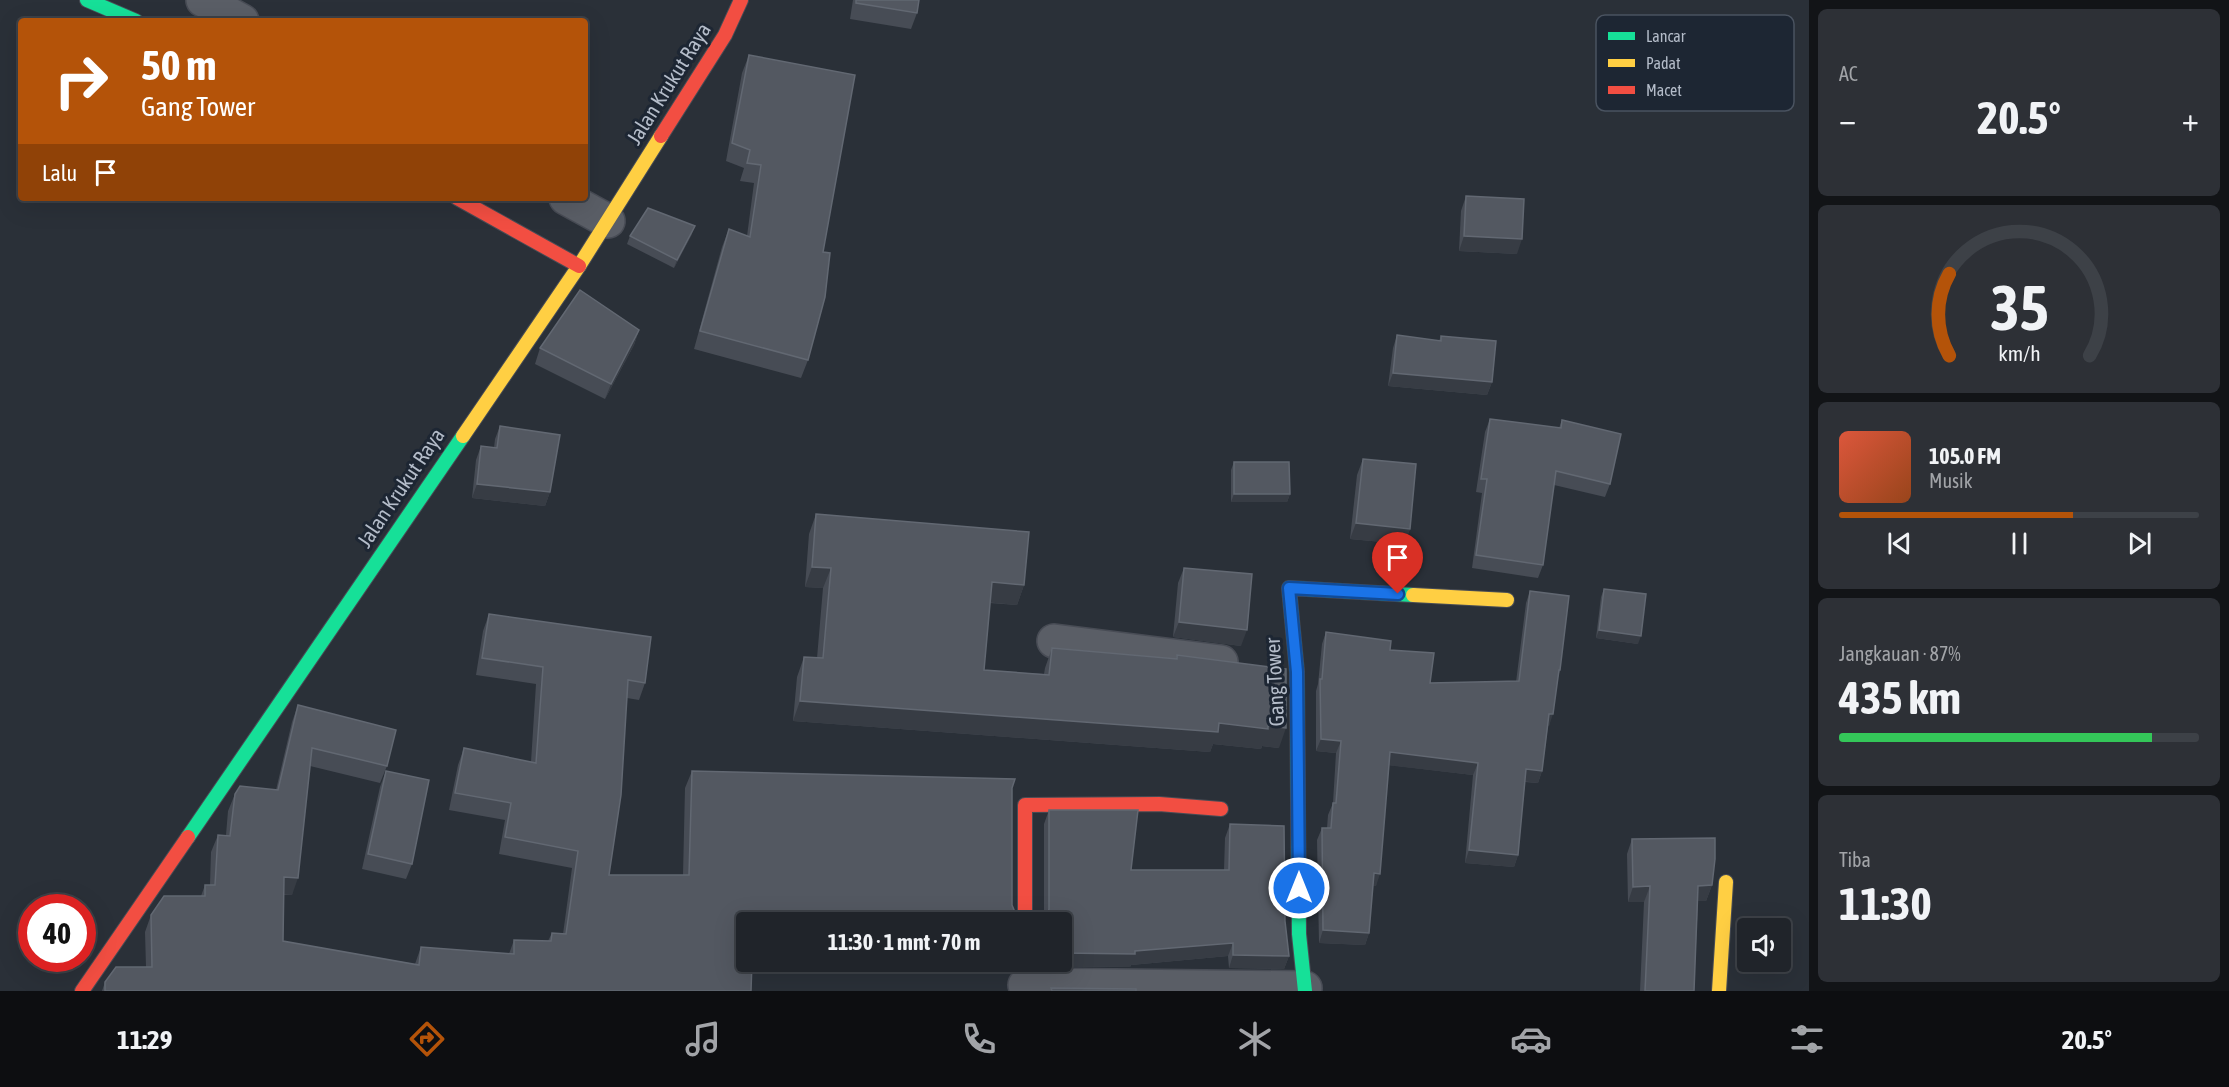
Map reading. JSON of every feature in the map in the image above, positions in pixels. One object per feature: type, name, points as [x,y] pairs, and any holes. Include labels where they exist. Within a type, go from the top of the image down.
[{"type":"street","points":[[87,0],[129,18]]},
{"type":"street","points":[[203,0],[236,18]]},
{"type":"street","name":"Jalan Krukut Raya","points":[[82,991],[579,266],[725,35],[741,0]]},
{"type":"street","points":[[462,201],[579,266]]},
{"type":"street","points":[[571,201],[608,221]]},
{"type":"street","name":"Gang Tower","points":[[1305,990],[1299,934],[1297,672],[1289,588],[1507,600]]},
{"type":"street","points":[[1054,641],[1297,672]]},
{"type":"street","points":[[1025,912],[1025,805],[1159,804],[1221,809]]},
{"type":"street","points":[[1719,991],[1725,882]]},
{"type":"street","points":[[1025,979],[1305,990]]},
{"type":"building","points":[[856,0],[919,0],[917,13],[856,3]]},
{"type":"building","points":[[749,55],[855,75],[823,252],[830,253],[825,297],[808,360],[700,331],[729,229],[750,237],[761,165],[747,163],[750,150],[732,143]]},
{"type":"building","points":[[1466,196],[1524,199],[1522,239],[1464,236]]},
{"type":"building","points":[[648,208],[695,226],[677,260],[630,236]]},
{"type":"building","points":[[580,290],[639,330],[611,384],[540,348]]},
{"type":"building","points":[[1397,335],[1441,341],[1441,336],[1496,341],[1492,382],[1393,373]]},
{"type":"building","points":[[1490,419],[1561,428],[1562,420],[1621,434],[1610,484],[1556,471],[1543,565],[1476,555],[1487,479],[1481,479]]},
{"type":"building","points":[[500,426],[560,435],[550,492],[477,484],[481,446],[497,448]]},
{"type":"building","points":[[1363,459],[1416,464],[1410,529],[1356,523]]},
{"type":"building","points":[[1234,462],[1289,462],[1290,494],[1234,494]]},
{"type":"building","points":[[816,514],[1029,532],[1024,585],[992,582],[984,670],[1049,675],[1052,648],[1177,659],[1177,655],[1286,669],[1286,728],[1268,726],[1268,729],[1219,723],[1218,732],[800,701],[804,657],[823,658],[831,568],[812,567]]},
{"type":"building","points":[[1184,568],[1252,574],[1247,630],[1179,622]]},
{"type":"building","points":[[1604,589],[1646,594],[1641,636],[1599,630]]},
{"type":"building","points":[[1530,591],[1569,596],[1560,670],[1553,714],[1549,714],[1542,771],[1526,769],[1518,855],[1469,850],[1478,763],[1390,752],[1380,874],[1374,873],[1369,933],[1323,930],[1322,828],[1331,828],[1333,803],[1336,803],[1341,741],[1321,739],[1320,679],[1322,679],[1326,632],[1391,641],[1390,650],[1434,653],[1430,683],[1519,681]]},
{"type":"building","points":[[489,614],[651,637],[645,683],[628,680],[621,795],[609,875],[689,875],[692,771],[1015,779],[1012,788],[1012,905],[1015,912],[736,912],[736,972],[752,972],[751,991],[105,991],[105,982],[116,967],[152,967],[151,915],[164,896],[205,896],[205,885],[215,885],[218,835],[230,836],[235,794],[240,786],[278,790],[298,705],[396,730],[387,766],[312,748],[298,878],[284,877],[283,941],[419,965],[421,947],[514,954],[514,940],[551,941],[552,933],[566,934],[578,851],[505,837],[511,803],[455,793],[464,748],[536,763],[543,667],[482,658]]},
{"type":"building","points":[[386,771],[429,780],[412,864],[368,854]]},
{"type":"building","points":[[1049,810],[1138,810],[1131,870],[1229,870],[1230,824],[1284,826],[1285,921],[1289,956],[1233,955],[1233,943],[1135,951],[1135,954],[1072,953],[1072,912],[1048,912]]},
{"type":"building","points":[[1715,838],[1712,885],[1698,886],[1694,991],[1645,991],[1650,886],[1633,887],[1632,839]]},
{"type":"building","points":[[1051,988],[1136,989],[1136,991],[1052,991]]},
{"type":"traffic: fast","points":[[87,0],[129,18]]},
{"type":"traffic: fast","points":[[188,837],[463,436]]},
{"type":"traffic: fast","points":[[1305,991],[1299,934],[1297,672],[1289,588],[1413,595]]},
{"type":"traffic: slow","points":[[463,436],[579,266],[661,136]]},
{"type":"traffic: slow","points":[[1413,595],[1507,600]]},
{"type":"traffic: slow","points":[[1719,991],[1726,882]]},
{"type":"traffic: jam","points":[[661,136],[725,35],[741,0]]},
{"type":"traffic: jam","points":[[462,201],[579,266]]},
{"type":"traffic: jam","points":[[1025,912],[1025,805],[1159,804],[1221,809]]},
{"type":"traffic: jam","points":[[82,991],[188,837]]},
{"type":"route","points":[[1299,888],[1297,672],[1289,588],[1398,594]]}]
